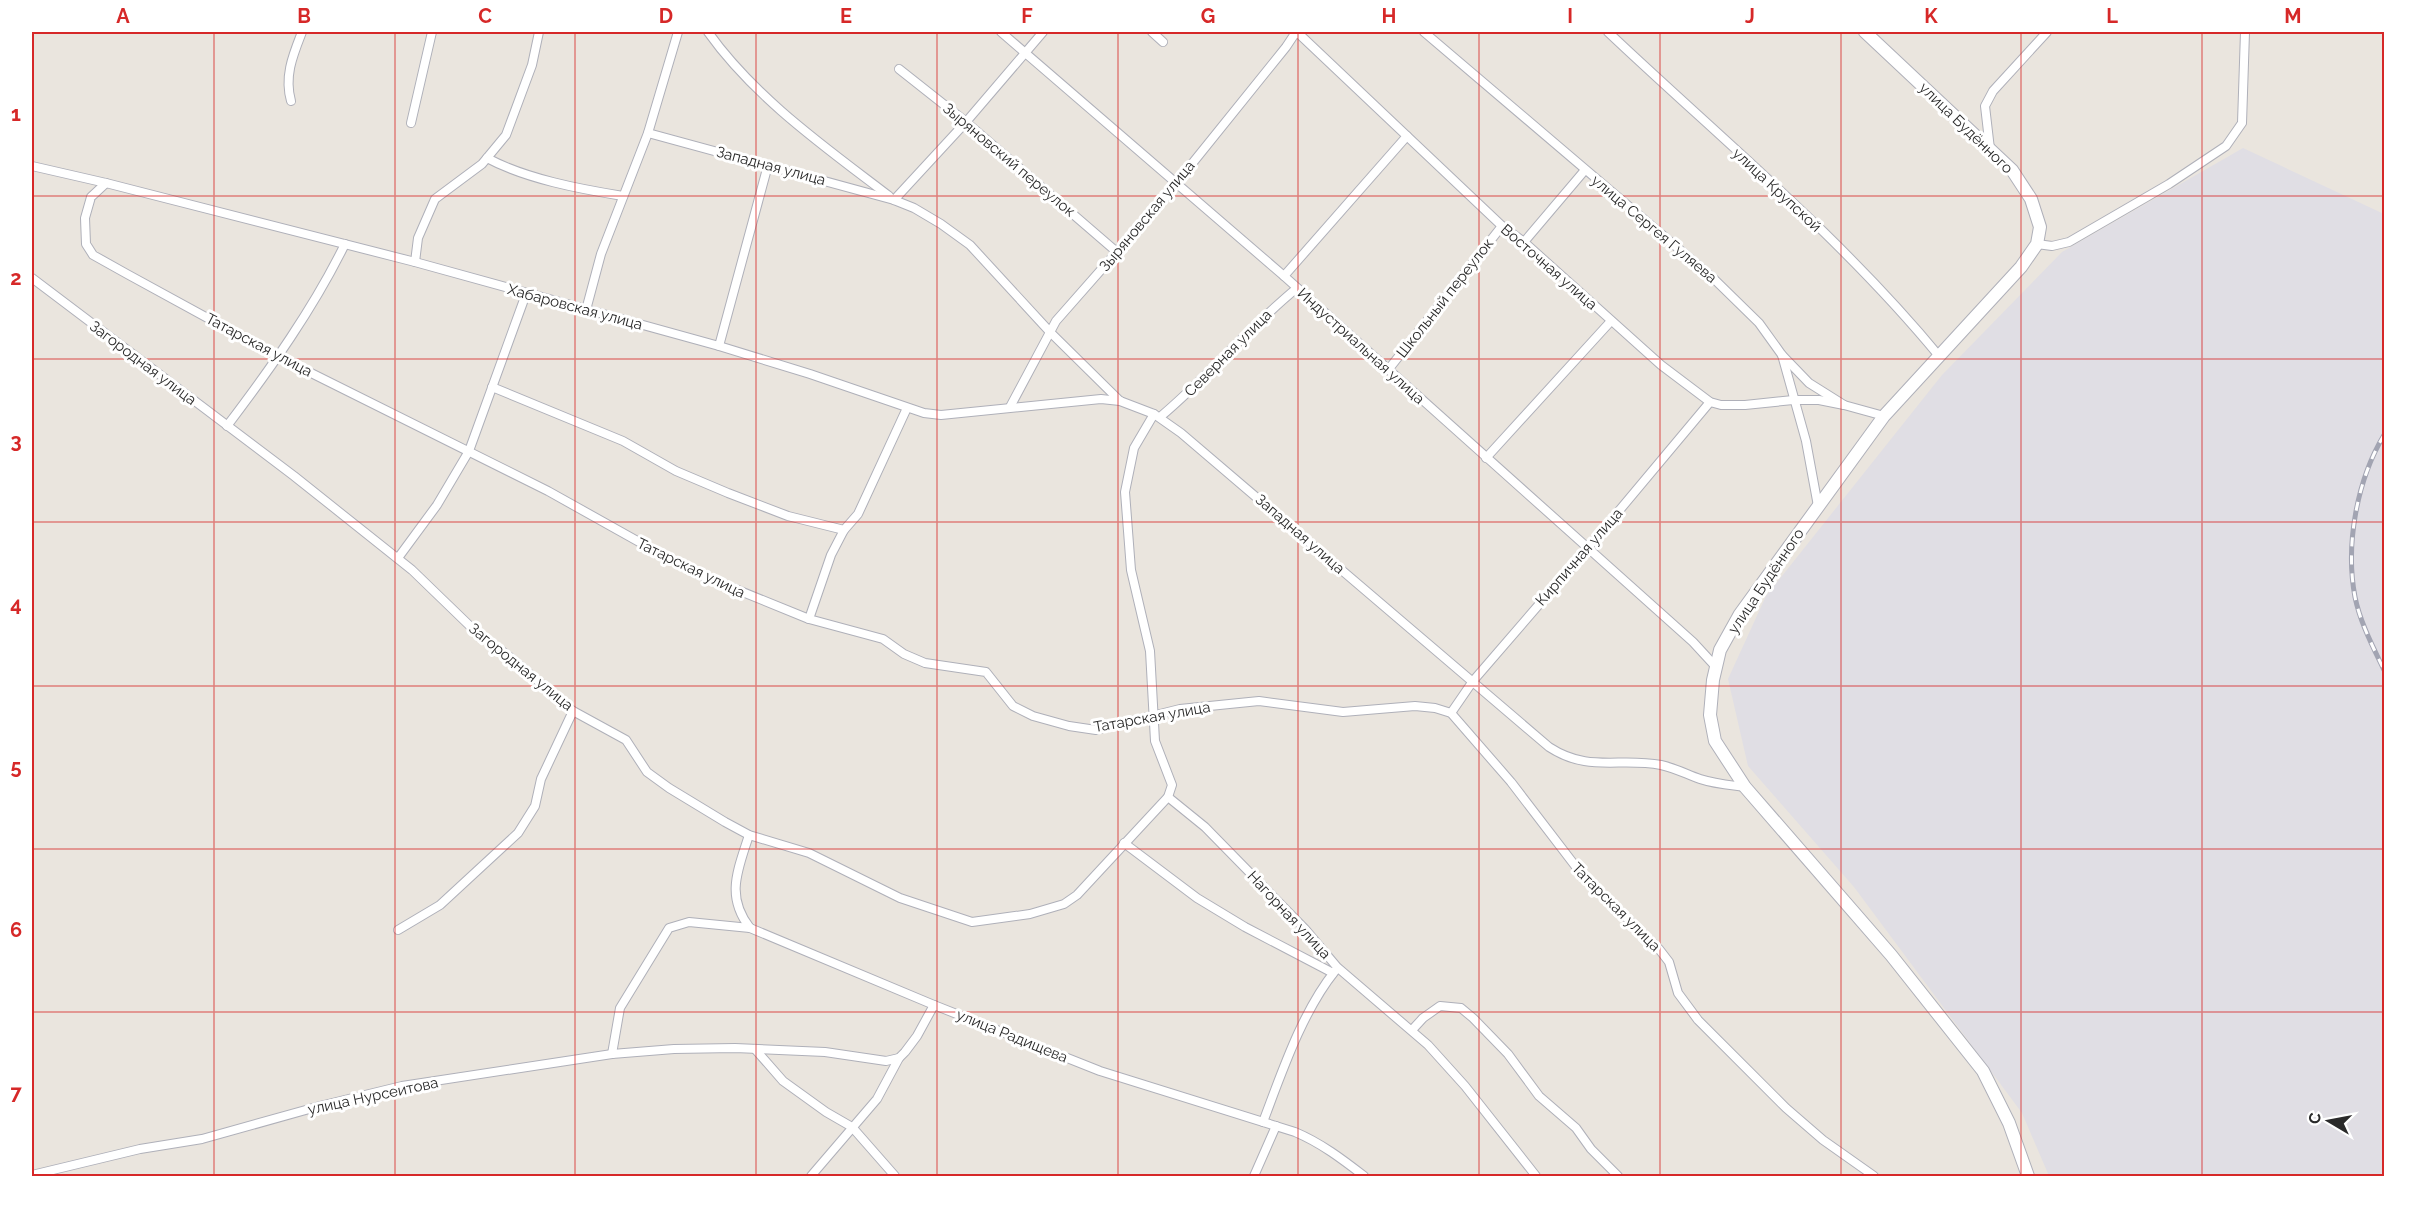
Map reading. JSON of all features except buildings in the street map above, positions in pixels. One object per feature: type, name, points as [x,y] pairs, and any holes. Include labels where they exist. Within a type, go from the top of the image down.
[{"type":"street","points":[[291,101],[287,87],[288,74],[302,32]]},
{"type":"street","points":[[411,123],[432,32]]},
{"type":"street","points":[[414,262],[418,238],[435,200],[487,158],[506,135],[532,66],[539,32]]},
{"type":"street","points":[[586,310],[601,254],[648,132],[678,32]]},
{"type":"street","name":"Западная улица","points":[[708,32],[725,55],[778,107],[894,200]]},
{"type":"street","name":"Индустриальная улица","points":[[1001,32],[1284,276],[1693,642],[1716,667]]},
{"type":"street","points":[[894,200],[966,122],[1043,32]]},
{"type":"street","points":[[1152,32],[1163,42]]},
{"type":"street","name":"Восточная улица","points":[[1296,32],[1502,226],[1524,242],[1661,364],[1710,402]]},
{"type":"street","name":"Зыряновская улица","points":[[1010,407],[1050,332],[1069,305],[1118,253],[1296,32]]},
{"type":"street","name":"улица Сергея Гуляева","points":[[1424,32],[1713,278],[1759,323],[1782,355],[1809,382],[1844,405],[1884,416]]},
{"type":"street","name":"улица Крупской","points":[[1608,32],[1815,224],[1905,314],[1939,356]]},
{"type":"street","name":"улица Будённого","points":[[1864,32],[2012,170],[2031,199],[2040,227],[2037,244],[2020,267],[1884,416],[1740,614],[1720,650],[1710,715],[1715,741],[1746,787],[1891,955],[1983,1071],[2009,1124],[2028,1176]]},
{"type":"street","points":[[1990,149],[1985,106],[1993,91],[2047,32]]},
{"type":"street","points":[[2037,244],[2052,246],[2068,242],[2169,184],[2226,146],[2242,123],[2245,32]]},
{"type":"street","name":"Зыряновский переулок","points":[[899,69],[966,122],[1118,253]]},
{"type":"street","name":"Западная улица","points":[[648,132],[894,200],[941,224],[970,245],[1050,332],[1120,400],[1157,415],[1215,461],[1549,747],[1565,757],[1581,762],[1634,762],[1659,765],[1676,768],[1700,779],[1746,787]]},
{"type":"street","points":[[1284,276],[1407,136]]},
{"type":"street","points":[[487,158],[502,166],[544,178],[588,190],[623,196]]},
{"type":"street","points":[[719,346],[768,165]]},
{"type":"street","name":"Хабаровская улица","points":[[32,166],[414,262],[719,346],[810,374],[907,408],[941,415],[1101,399],[1120,400]]},
{"type":"street","points":[[1524,242],[1585,170]]},
{"type":"street","name":"Татарская улица","points":[[106,183],[91,197],[85,218],[86,244],[93,255],[279,357],[548,491],[691,571],[808,619],[883,639],[904,654],[926,663],[986,672],[1012,706],[1042,719],[1096,730],[1180,709],[1259,701],[1342,712],[1415,706],[1435,708],[1451,713],[1511,782],[1583,876],[1659,949],[1669,962],[1678,993],[1698,1020],[1786,1108],[1823,1140],[1874,1176]]},
{"type":"street","name":"Школьный переулок","points":[[1388,370],[1502,226]]},
{"type":"street","points":[[227,426],[279,357],[329,276],[345,244]]},
{"type":"street","name":"Загородная улица","points":[[32,278],[398,558],[472,628],[573,711],[626,740],[647,772],[669,788],[749,835],[809,854],[900,898],[972,922],[1030,914],[1064,904],[1077,895],[1168,797]]},
{"type":"street","name":"Северная улица","points":[[1168,797],[1172,785],[1155,741],[1150,651],[1131,570],[1125,492],[1134,448],[1157,415],[1178,403],[1236,343],[1297,288]]},
{"type":"street","points":[[398,558],[437,505],[470,451],[526,294]]},
{"type":"street","points":[[1486,458],[1611,321]]},
{"type":"street","points":[[1782,355],[1806,441],[1818,506]]},
{"type":"street","points":[[492,387],[623,441],[676,471],[728,493],[788,516],[844,530]]},
{"type":"street","points":[[1710,402],[1721,405],[1746,405],[1819,400],[1844,405]]},
{"type":"street","name":"Кирпичная улица","points":[[1451,713],[1473,681],[1710,402]]},
{"type":"street","points":[[808,619],[831,555],[844,530],[858,514],[907,408]]},
{"type":"street","points":[[398,930],[440,905],[518,833],[535,806],[541,779],[573,711]]},
{"type":"street","name":"Нагорная улица","points":[[1168,797],[1213,835],[1305,929],[1335,970],[1412,1030],[1465,1086],[1536,1176]]},
{"type":"street","points":[[749,835],[737,873],[736,902],[739,914],[750,928]]},
{"type":"street","points":[[1124,843],[1197,898],[1245,927],[1335,970],[1323,985],[1310,1011],[1263,1122]]},
{"type":"street","name":"улица Радищева","points":[[612,1054],[620,1008],[669,928],[689,922],[750,928],[1100,1071],[1276,1126],[1313,1140],[1364,1176]]},
{"type":"street","points":[[812,1176],[877,1099],[899,1058],[917,1036],[934,1005]]},
{"type":"street","points":[[1412,1030],[1423,1018],[1440,1006],[1461,1008],[1502,1047],[1539,1096],[1576,1128],[1591,1149],[1618,1176]]},
{"type":"street","name":"улица Нурсеитова","points":[[32,1175],[140,1149],[202,1139],[402,1086],[612,1054],[674,1049],[755,1049],[825,1052],[886,1061],[899,1058]]},
{"type":"street","points":[[755,1049],[783,1081],[826,1112],[852,1127],[895,1176]]},
{"type":"street","points":[[1254,1176],[1276,1126]]},
{"type":"shaded area","points":[[2243,148],[2384,214],[2384,1176],[2049,1176],[2022,1113],[1854,887],[1748,766],[1728,679],[1766,596],[1942,375],[2062,252]]},
{"type":"railway","points":[[2384,435],[2360,492],[2352,556],[2352,577],[2357,606],[2384,670]]}]
